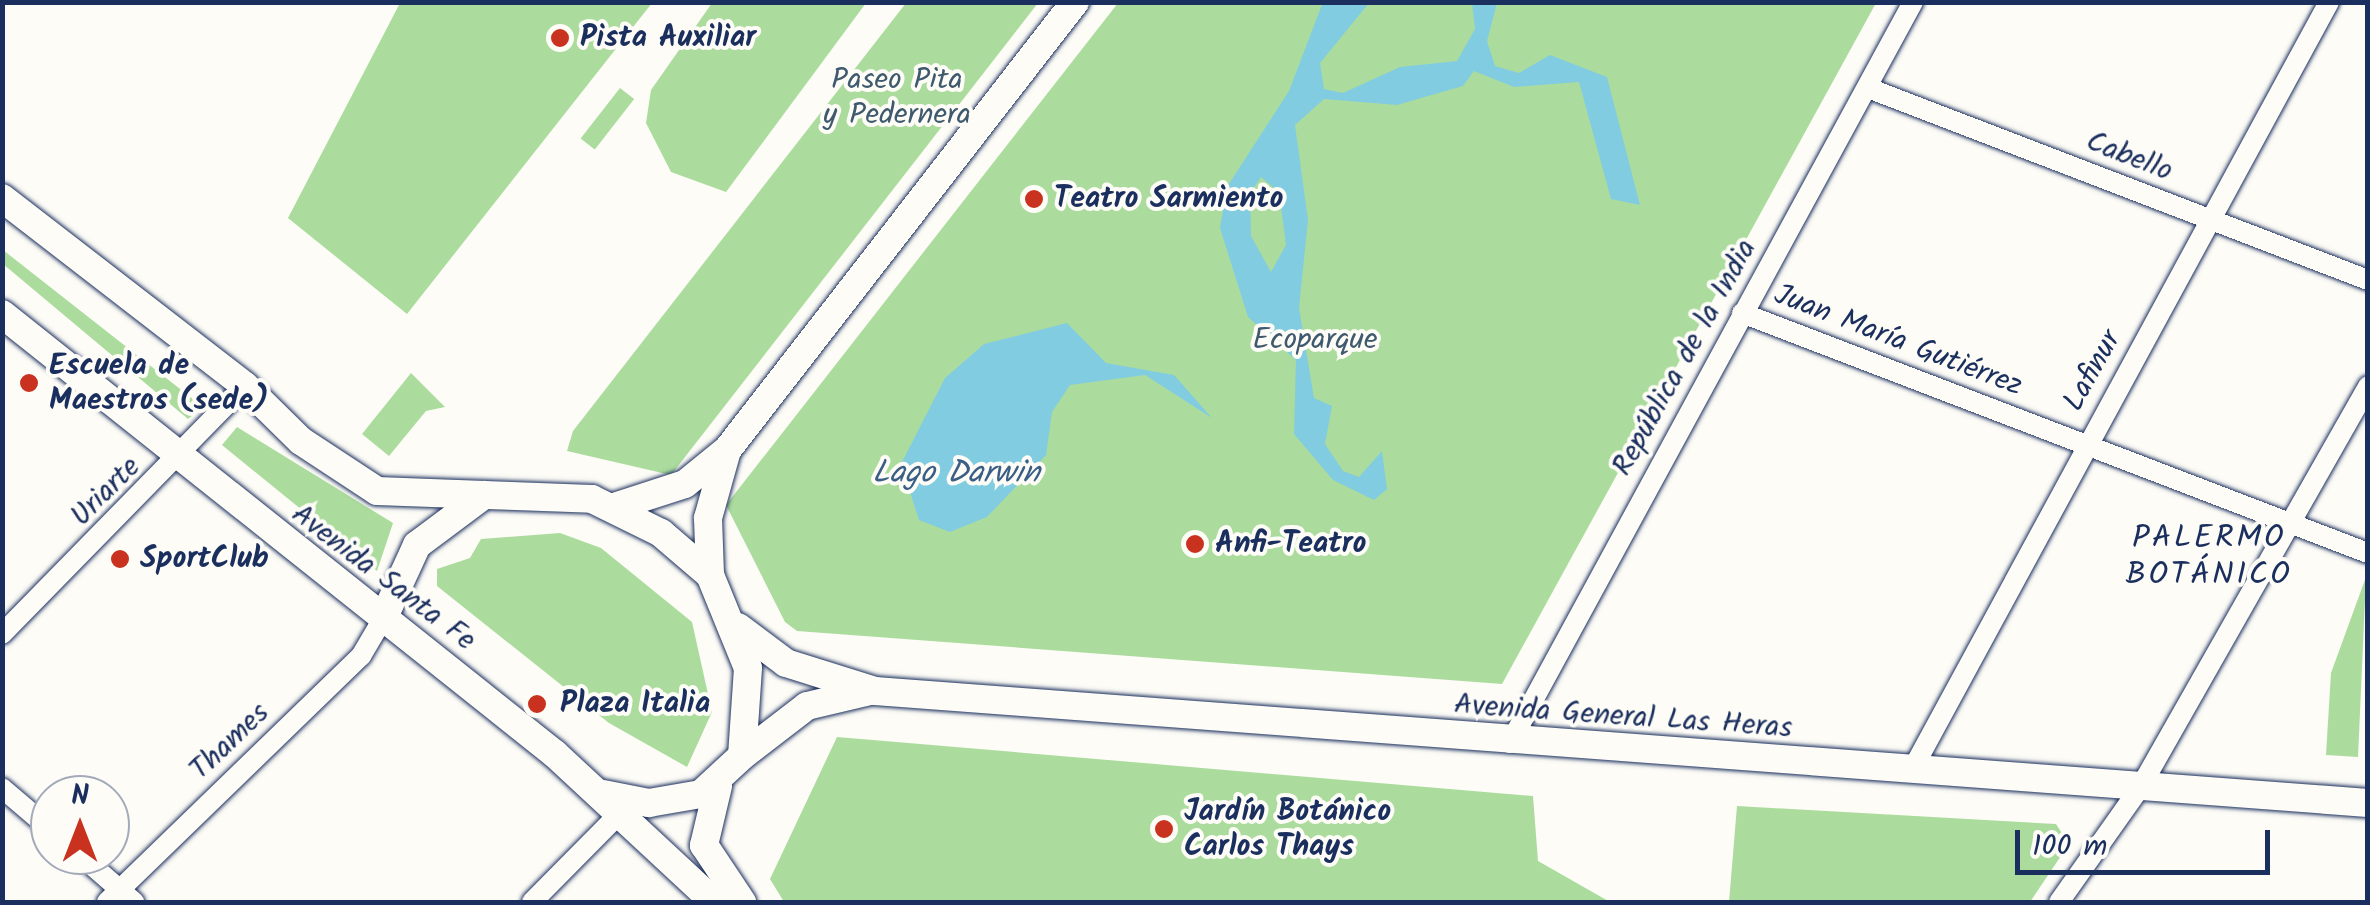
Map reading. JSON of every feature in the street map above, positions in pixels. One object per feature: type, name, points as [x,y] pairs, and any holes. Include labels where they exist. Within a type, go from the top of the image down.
[{"type":"main road","points":[[618,506],[686,484],[728,448],[1076,2]]},
{"type":"main road","name":"Avenida Santa Fe","points":[[9,207],[246,386],[300,441],[376,491],[486,494]]},
{"type":"main road","name":"Avenida Santa Fe","points":[[2,314],[180,460],[384,616],[610,805],[714,902]]},
{"type":"main road","points":[[710,575],[708,518],[728,448]]},
{"type":"main road","points":[[384,616],[416,545],[486,494],[565,494],[618,506],[710,575],[738,627],[750,688],[742,756],[718,786],[704,845],[742,902]]},
{"type":"main road","name":"Avenida General Las Heras","points":[[738,627],[786,664],[875,691],[1510,742],[2368,803]]},
{"type":"main road","name":"Avenida General Las Heras","points":[[742,756],[807,706],[875,691]]},
{"type":"main road","points":[[610,805],[650,802],[718,786]]},
{"type":"street","name":"República de la India","points":[[1510,742],[1913,2]]},
{"type":"street","name":"Lafinur","points":[[1912,770],[2329,2]]},
{"type":"street","name":"Cabello","points":[[1868,88],[2368,280]]},
{"type":"street","name":"Juan María Gutiérrez","points":[[1742,313],[2368,553]]},
{"type":"street","name":"Uriarte","points":[[2,634],[180,460],[246,386]]},
{"type":"street","points":[[2058,902],[2141,786],[2368,386]]},
{"type":"street","name":"Thames","points":[[120,898],[361,656],[384,616]]},
{"type":"street","points":[[2,788],[30,812]]},
{"type":"street","points":[[532,902],[610,805]]},
{"type":"street","points":[[99,875],[120,898]]},
{"type":"green space","points":[[400,3],[652,3],[407,314],[288,218]]},
{"type":"green space","points":[[712,3],[866,3],[726,192],[671,172],[646,123],[651,90]]},
{"type":"green space","name":"Paseo Pita y Pedernera","points":[[906,3],[1038,3],[671,475],[567,451],[573,431]]},
{"type":"green space","name":"Ecoparque","points":[[1118,3],[1876,3],[1502,684],[797,631],[785,622],[726,505]]},
{"type":"green space","points":[[620,88],[634,99],[595,150],[581,138]]},
{"type":"green space","points":[[2,250],[203,407],[188,419],[3,264]]},
{"type":"green space","points":[[411,373],[445,407],[426,411],[389,456],[362,434]]},
{"type":"green space","points":[[237,427],[393,523],[377,571],[222,445]]},
{"type":"green space","name":"Plaza Italia","points":[[560,533],[601,548],[692,622],[712,712],[687,767],[609,723],[437,586],[437,569],[470,558],[481,539]]},
{"type":"green space","points":[[2366,577],[2358,757],[2326,755],[2331,673]]},
{"type":"green space","name":"Jardín Botánico Carlos Thays","points":[[837,737],[1533,796],[1538,861],[1610,902],[784,902],[770,879]]},
{"type":"green space","points":[[1737,806],[2056,824],[2069,844],[2030,902],[1729,902]]},
{"type":"water","points":[[1323,2],[1369,3],[1320,63],[1324,89],[1343,93],[1400,67],[1457,61],[1475,29],[1472,3],[1497,3],[1487,41],[1495,66],[1519,73],[1550,55],[1607,77],[1640,205],[1611,199],[1579,82],[1514,87],[1474,71],[1463,86],[1397,105],[1324,99],[1295,125],[1308,220],[1299,308],[1314,398],[1332,406],[1325,444],[1343,471],[1359,477],[1382,451],[1387,489],[1374,500],[1333,480],[1294,434],[1296,360],[1248,317],[1220,228],[1227,187],[1289,91]],"holes":[[[1261,177],[1279,192],[1286,245],[1271,272],[1251,236],[1250,193]]]},
{"type":"water","name":"Lago Darwin","points":[[1067,323],[1106,363],[1174,375],[1212,418],[1145,375],[1070,385],[1052,412],[1046,455],[987,517],[950,532],[919,520],[901,464],[945,378],[984,344]]},
{"type":"place","name":"Pista Auxiliar","points":[[560,38]]},
{"type":"place","name":"Teatro Sarmiento","points":[[1034,199]]},
{"type":"place","name":"Escuela de Maestros (sede)","points":[[29,383]]},
{"type":"place","name":"Anfi-Teatro","points":[[1195,544]]},
{"type":"place","name":"SportClub","points":[[120,559]]},
{"type":"place","name":"Plaza Italia","points":[[537,704]]},
{"type":"place","name":"Jardín Botánico Carlos Thays","points":[[1164,829]]},
{"type":"district","name":"PALERMO BOTÁNICO","points":[[2209,558]]}]
